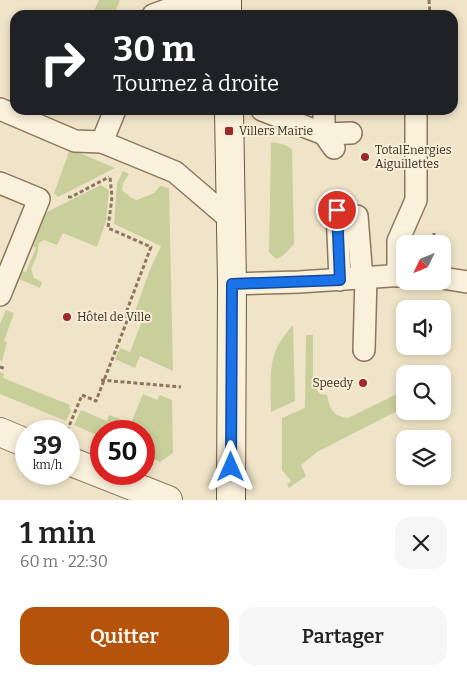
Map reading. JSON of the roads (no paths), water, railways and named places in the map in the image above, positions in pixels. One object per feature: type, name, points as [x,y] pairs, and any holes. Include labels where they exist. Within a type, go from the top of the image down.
[{"type":"main road","points":[[229,115],[232,284],[231,500]]},
{"type":"main road","points":[[0,432],[15,438]]},
{"type":"main road","points":[[80,464],[168,500]]},
{"type":"lane","points":[[167,10],[227,8]]},
{"type":"lane","points":[[14,115],[75,141],[102,142],[175,172],[231,220]]},
{"type":"lane","points":[[102,142],[113,115]]},
{"type":"lane","points":[[273,115],[329,141],[351,133]]},
{"type":"lane","points":[[325,115],[329,141]]},
{"type":"lane","points":[[401,235],[416,200],[416,115]]},
{"type":"lane","points":[[0,184],[40,199],[0,294]]},
{"type":"lane","points":[[340,280],[347,213],[364,278],[364,350]]},
{"type":"lane","points":[[232,284],[396,276]]},
{"type":"lane","points":[[451,279],[467,282]]},
{"type":"place","name":"Villers Mairie","points":[[229,131]]},
{"type":"place","name":"TotalEnergies Aiguillettes","points":[[365,157]]},
{"type":"place","name":"Hôtel de Ville","points":[[67,317]]},
{"type":"place","name":"Speedy","points":[[363,383]]}]
